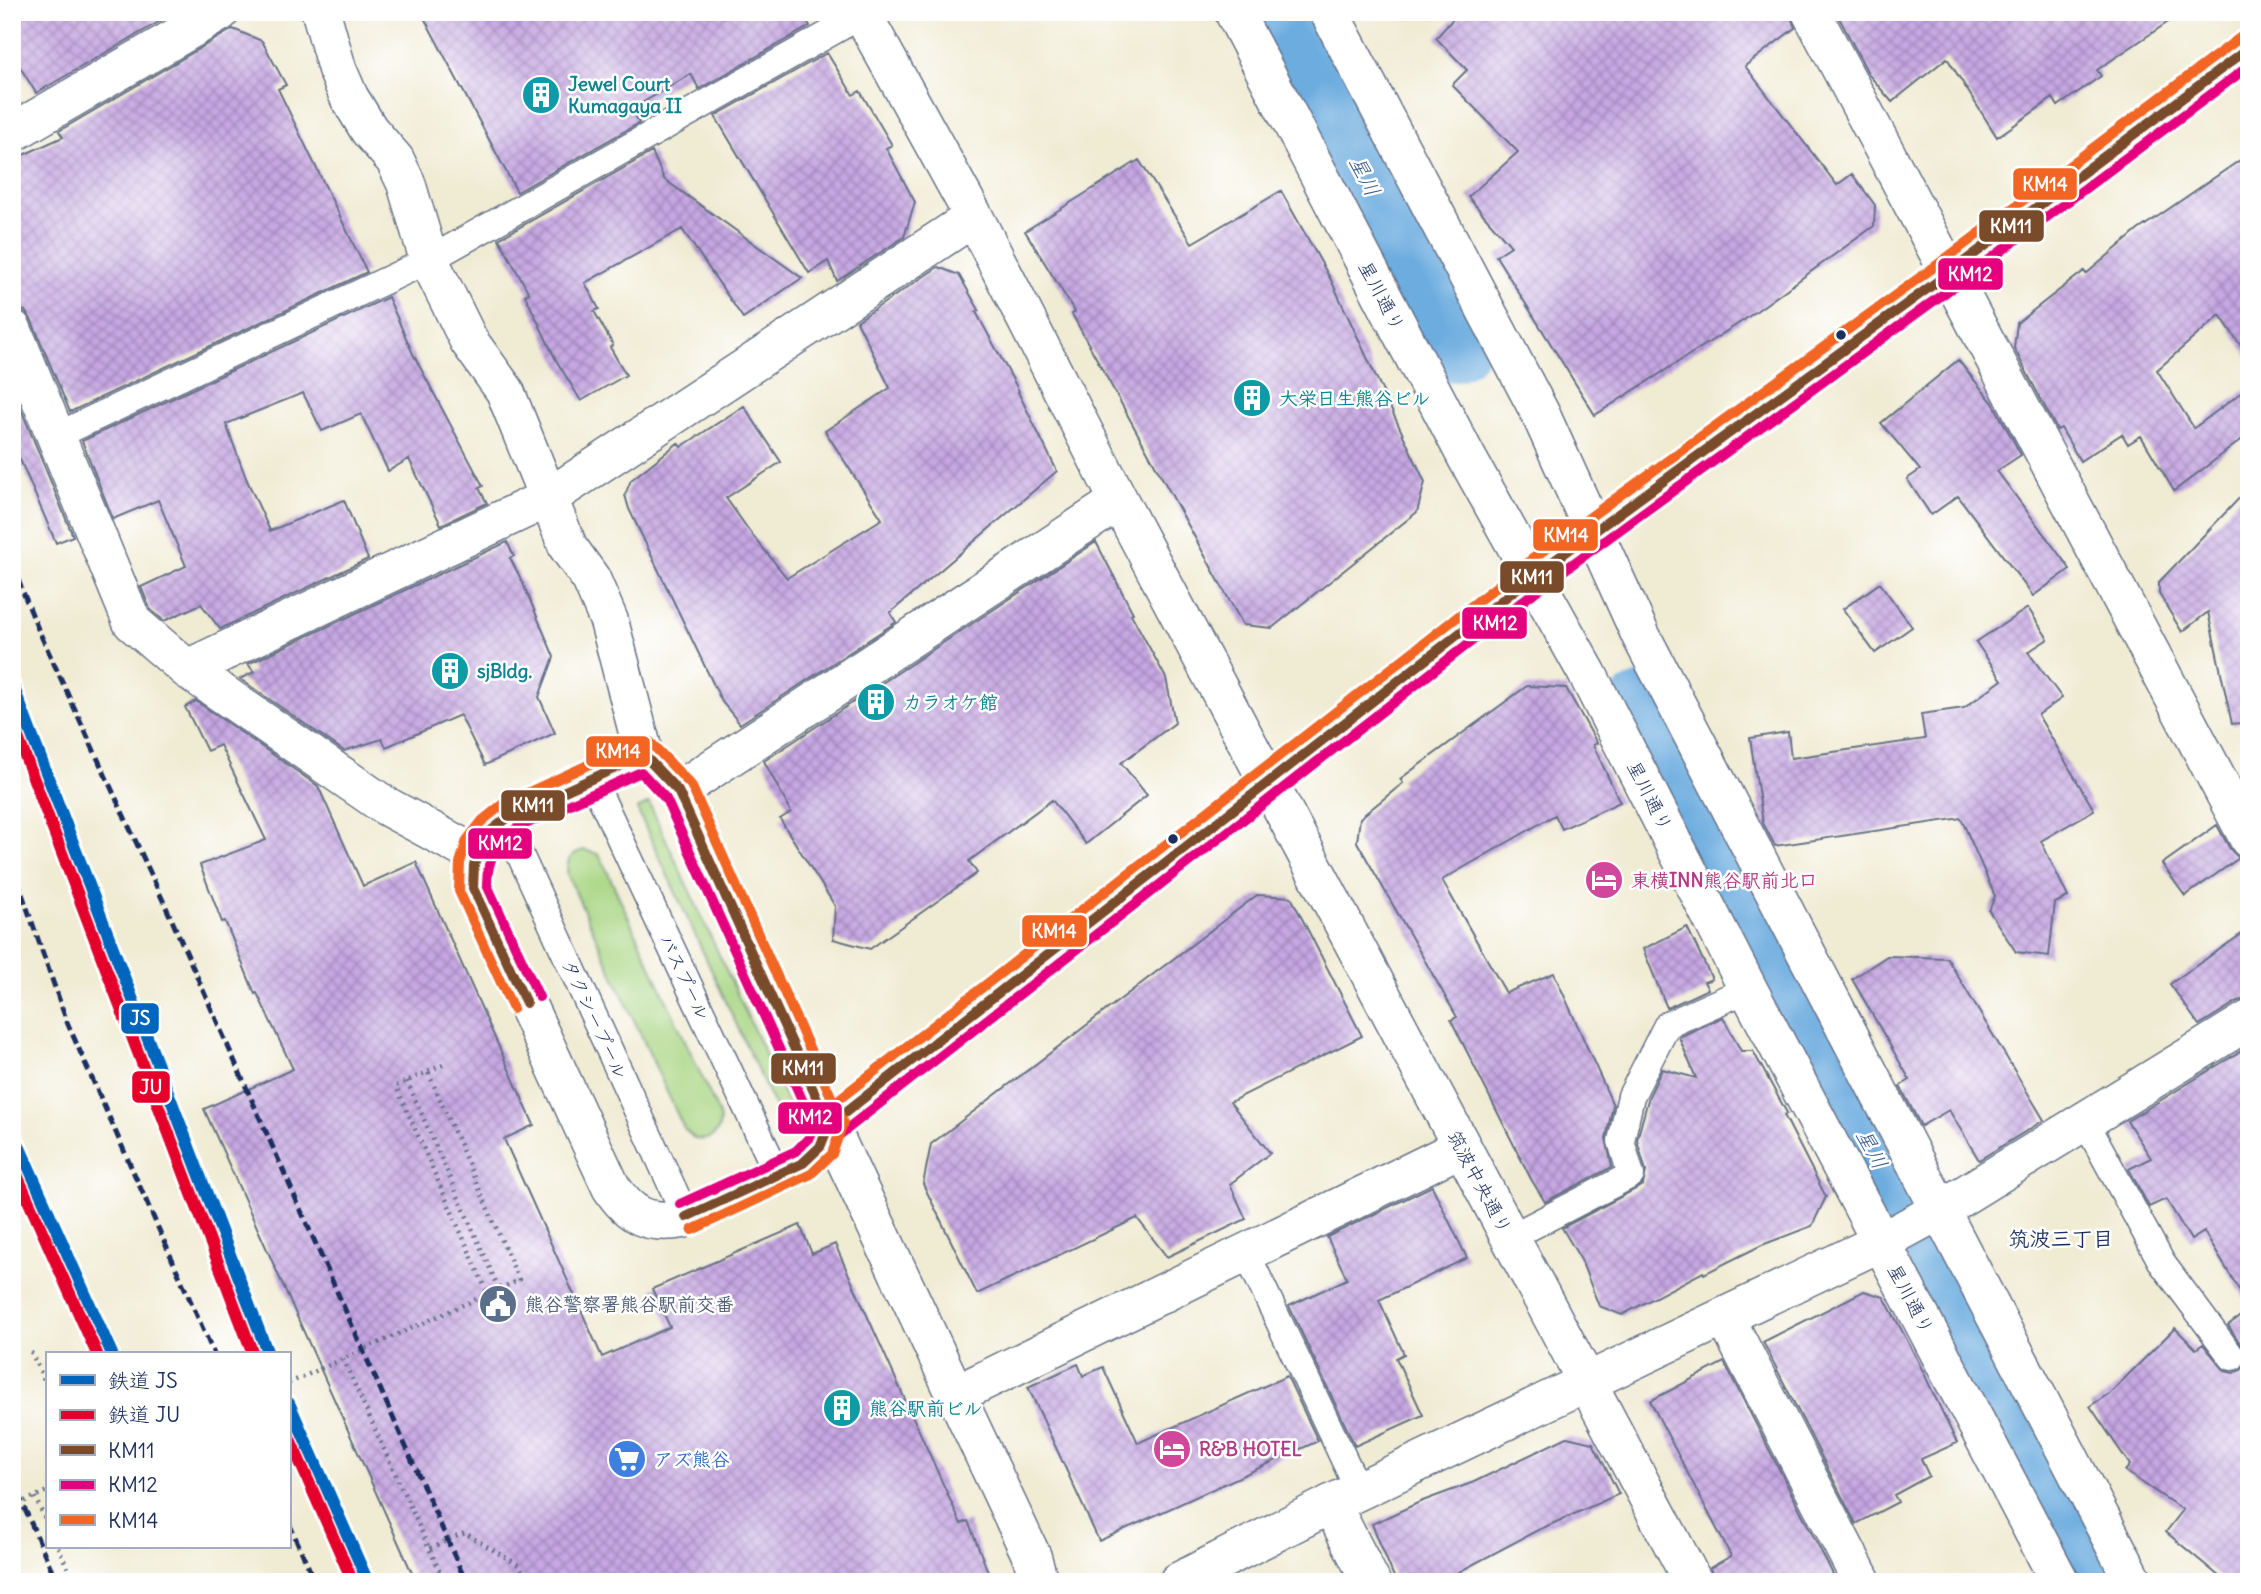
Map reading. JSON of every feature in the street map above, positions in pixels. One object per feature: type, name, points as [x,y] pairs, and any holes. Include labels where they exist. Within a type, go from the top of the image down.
[{"type":"street","points":[[13,129],[220,12]]},
{"type":"street","points":[[321,12],[337,69],[349,97],[369,130],[395,160],[406,183],[429,260],[469,341],[505,391],[568,547],[591,579],[609,621],[644,755],[678,791],[829,1125],[1032,1557],[1039,1582]]},
{"type":"street","name":"星川通り","points":[[1234,12],[1467,458],[1587,673],[1748,989],[2060,1582]]},
{"type":"street","points":[[1329,12],[1540,413],[1641,636],[2134,1582]]},
{"type":"street","points":[[1811,12],[2249,839]]},
{"type":"street","name":"筑波中央通り","points":[[861,14],[974,217],[1119,502],[1693,1582]]},
{"type":"street","points":[[644,755],[494,826],[483,840],[472,871],[474,888],[611,1187],[622,1204],[639,1216],[668,1222],[686,1217],[815,1155],[829,1125],[1533,576],[1949,274],[2249,48]]},
{"type":"street","points":[[187,669],[548,498],[974,217]]},
{"type":"street","points":[[12,328],[132,622],[187,669],[384,805],[476,855]]},
{"type":"street","points":[[678,791],[1119,502]]},
{"type":"street","points":[[1178,1582],[1345,1498],[1881,1242],[1940,1210],[2249,1020]]},
{"type":"street","points":[[957,1394],[1462,1147]]},
{"type":"street","points":[[1725,1318],[1862,1582]]},
{"type":"street","points":[[1345,1498],[1371,1582]]},
{"type":"lane","points":[[56,436],[429,260],[861,14]]},
{"type":"lane","name":"バスプール","points":[[592,779],[778,1175]]},
{"type":"lane","name":"タクシープール","points":[[504,820],[686,1217]]},
{"type":"lane","points":[[1509,1238],[1630,1175],[1621,1141],[1631,1096],[1667,1026],[1748,989]]},
{"type":"lane","points":[[2085,1121],[2162,1263],[2232,1357]]},
{"type":"lane","points":[[1246,1252],[1345,1498]]},
{"type":"path","points":[[443,1065],[396,1086],[488,1294]]},
{"type":"path","points":[[290,1383],[519,1280],[428,1072]]},
{"type":"path","points":[[407,1082],[499,1289]]},
{"type":"path","points":[[31,1352],[46,1384]]},
{"type":"path","points":[[343,1359],[446,1581],[456,1579],[460,1574],[464,1582]]},
{"type":"path","points":[[40,1369],[46,1366]]},
{"type":"path","points":[[12,1507],[46,1492]]},
{"type":"path","points":[[35,1497],[46,1522]]},
{"type":"path","points":[[430,1548],[465,1532],[520,1566],[528,1582]]},
{"type":"path","points":[[58,1548],[74,1582]]},
{"type":"green space","points":[[649,803],[789,1106],[791,1126],[788,1136],[637,809]]},
{"type":"green space","points":[[584,850],[598,854],[602,860],[719,1114],[718,1130],[711,1137],[695,1139],[684,1129],[568,876],[567,866],[570,859],[575,853]]},
{"type":"building","points":[[12,12],[176,12],[36,93],[12,54]]},
{"type":"building","points":[[421,12],[802,12],[810,26],[699,89],[691,74],[632,109],[639,123],[517,192]]},
{"type":"building","points":[[1459,12],[1789,12],[1795,28],[1745,66],[1837,185],[1852,174],[1875,205],[1874,226],[1744,320],[1595,415],[1496,256],[1511,246],[1468,197],[1518,152],[1452,85],[1467,70],[1436,38]]},
{"type":"building","points":[[1836,12],[2183,12],[2097,70],[2101,76],[2058,106],[2053,98],[1997,137],[1947,58],[1892,102],[1869,75]]},
{"type":"building","points":[[233,29],[262,41],[286,85],[278,89],[367,272],[70,412],[32,321],[25,311],[12,308],[12,160],[63,137],[59,131]]},
{"type":"building","points":[[827,53],[853,95],[860,91],[892,145],[886,148],[915,202],[904,237],[837,281],[828,261],[809,273],[715,116]]},
{"type":"building","points":[[652,152],[664,179],[802,278],[743,318],[682,229],[585,283],[599,309],[594,311],[613,345],[610,347],[626,375],[581,401],[556,360],[525,295],[529,293],[499,239]]},
{"type":"building","points":[[2249,154],[2249,358],[2220,315],[2157,370],[2194,428],[2249,387],[2249,434],[2174,491],[2141,436],[2128,444],[2122,434],[2080,461],[2061,428],[2057,430],[2014,348],[2017,323],[2084,271],[2086,274],[2138,230]]},
{"type":"building","name":"大栄日生熊谷ビル","points":[[1139,160],[1192,243],[1281,191],[1331,280],[1425,482],[1417,512],[1272,628],[1243,625],[1072,314],[1075,312],[1025,231]]},
{"type":"building","points":[[938,267],[959,275],[979,310],[976,312],[1019,391],[1057,471],[890,613],[896,622],[740,724],[722,702],[629,509],[625,495],[631,480],[678,443],[681,447],[744,406],[781,462],[726,498],[787,578],[882,519],[825,431],[890,388],[857,321]]},
{"type":"building","points":[[388,297],[413,354],[483,486],[479,488],[487,503],[441,525],[409,459],[388,471],[361,414],[322,431],[303,393],[226,424],[246,478],[270,531],[344,500],[368,559],[220,629],[201,604],[164,621],[150,609],[141,587],[186,566],[158,500],[113,519],[82,441]]},
{"type":"building","points":[[1958,360],[1993,403],[2021,455],[1997,471],[2070,569],[2033,596],[1958,496],[1931,515],[1907,479],[1920,470],[1881,423]]},
{"type":"building","points":[[12,387],[73,536],[56,543],[12,441]]},
{"type":"building","points":[[2249,488],[2249,722],[2232,724],[2208,612],[2182,632],[2159,594],[2159,582]]},
{"type":"building","points":[[507,542],[514,556],[510,558],[554,657],[539,697],[555,733],[485,765],[460,715],[386,747],[382,739],[344,751],[240,679],[254,672],[248,664]]},
{"type":"building","points":[[1096,542],[1166,678],[1175,723],[1121,763],[1147,795],[1086,844],[1052,800],[969,861],[977,873],[870,949],[833,939],[835,906],[780,819],[791,812],[764,761]]},
{"type":"building","points":[[1880,583],[1912,627],[1875,653],[1843,609]]},
{"type":"building","points":[[2028,608],[2048,639],[2028,652],[2062,698],[2038,715],[2094,810],[2041,841],[2068,897],[2055,903],[2049,956],[2016,952],[1989,911],[1995,896],[1961,818],[1775,846],[1763,823],[1750,738],[1788,732],[1791,758],[1925,739],[1921,714],[1964,708],[2002,680],[1976,642]]},
{"type":"building","points":[[1527,686],[1566,688],[1597,743],[1593,745],[1620,802],[1562,829],[1555,815],[1442,880],[1506,993],[1554,973],[1613,1105],[1606,1138],[1612,1167],[1545,1202],[1451,1020],[1457,1017],[1357,842],[1360,818],[1403,783],[1400,779]]},
{"type":"building","points":[[196,701],[318,786],[363,886],[416,862],[534,1125],[504,1139],[602,1357],[670,1327],[652,1289],[800,1225],[812,1254],[835,1244],[961,1524],[968,1521],[992,1582],[416,1582],[204,1109],[293,1069],[257,993],[255,994],[225,921],[222,922],[200,865],[266,840],[220,745],[207,751],[185,707]]},
{"type":"building","points":[[2217,825],[2230,849],[2239,858],[2185,896],[2162,864]]},
{"type":"building","points":[[1257,895],[1291,897],[1362,1036],[1230,1102],[1270,1153],[1230,1184],[1246,1219],[1167,1257],[1137,1218],[977,1294],[923,1184],[931,1144]]},
{"type":"building","points":[[1687,927],[1712,979],[1704,982],[1708,989],[1667,1008],[1643,949]]},
{"type":"building","points":[[2249,929],[2249,998],[2238,1001],[2199,1025],[2170,984]]},
{"type":"building","points":[[1887,956],[1947,958],[2044,1120],[1979,1160],[1949,1110],[1921,1126],[1900,1086],[1910,1080],[1852,979]]},
{"type":"building","points":[[1723,1017],[1741,1051],[1753,1051],[1787,1113],[1784,1115],[1826,1197],[1812,1226],[1762,1245],[1704,1274],[1703,1272],[1622,1315],[1599,1306],[1581,1260],[1562,1228],[1643,1185],[1646,1171],[1637,1140],[1649,1096],[1662,1069],[1696,1078],[1679,1037]]},
{"type":"building","points":[[2249,1046],[2249,1306],[2204,1232],[2191,1240],[2166,1199],[2149,1207],[2129,1169],[2151,1158],[2127,1121]]},
{"type":"building","points":[[1432,1186],[1467,1258],[1379,1300],[1404,1354],[1396,1358],[1423,1415],[1355,1446],[1289,1306],[1347,1279],[1327,1237]]},
{"type":"building","points":[[1864,1291],[1884,1297],[1957,1443],[1921,1459],[1929,1476],[1894,1495],[1898,1502],[1856,1524],[1763,1342]]},
{"type":"building","points":[[2249,1310],[2249,1582],[2226,1582],[2166,1532],[2183,1510],[2125,1471],[2130,1465],[2090,1406],[2110,1393],[2175,1328],[2196,1349],[2203,1344],[2225,1371],[2233,1373],[2241,1370],[2247,1363],[2247,1354],[2228,1325]]},
{"type":"building","points":[[1724,1362],[1837,1582],[1715,1582],[1710,1568],[1731,1556],[1650,1401]]},
{"type":"building","name":"R&B HOTEL","points":[[1078,1364],[1083,1376],[1103,1367],[1138,1443],[1287,1376],[1318,1441],[1099,1541],[1028,1387]]},
{"type":"building","points":[[1567,1437],[1593,1443],[1619,1494],[1536,1531],[1440,1582],[1396,1582],[1372,1524],[1474,1482]]},
{"type":"waterway","name":"星川","points":[[1280,12],[1450,340]]},
{"type":"waterway","name":"星川","points":[[1645,715],[2098,1582]]},
{"type":"railway","points":[[12,565],[38,629],[171,918],[466,1582]]},
{"type":"railway","points":[[12,865],[67,1022],[213,1352]]},
{"type":"railway","points":[[12,1480],[57,1582]]},
{"type":"railway","points":[[290,1525],[315,1582]]},
{"type":"rail line","name":"JS","points":[[12,683],[267,1352]]},
{"type":"rail line","name":"JU","points":[[12,722],[252,1352]]},
{"type":"rail line","name":"JS","points":[[12,1130],[111,1352]]},
{"type":"rail line","name":"JU","points":[[12,1164],[96,1352]]},
{"type":"rail line","name":"JS","points":[[290,1405],[368,1582]]},
{"type":"rail line","name":"JU","points":[[290,1439],[353,1582]]},
{"type":"transit line","name":"KM14","points":[[820,1114],[1524,565],[1941,262],[2241,37]]},
{"type":"transit line","name":"KM11","points":[[829,1125],[1533,576],[1949,273],[2249,48]]},
{"type":"transit line","name":"KM12","points":[[838,1136],[1541,587],[1957,284],[2249,66]]},
{"type":"transit line","name":"KM14","points":[[513,1009],[459,891],[460,863],[467,840],[482,821],[503,804],[638,742],[650,742],[691,785],[843,1123],[832,1154],[811,1174],[692,1230]]},
{"type":"transit line","name":"KM11","points":[[526,1003],[473,888],[474,865],[480,846],[492,830],[510,816],[644,755],[678,791],[829,1125],[820,1147],[803,1163],[686,1217]]},
{"type":"transit line","name":"KM12","points":[[539,997],[487,885],[494,852],[517,828],[641,772],[666,799],[814,1126],[808,1139],[796,1151],[680,1204]]},
{"type":"place","name":"Jewel Court Kumagaya II","points":[[541,95]]},
{"type":"place","name":"大栄日生熊谷ビル","points":[[1252,398]]},
{"type":"place","name":"sjBldg.","points":[[450,671]]},
{"type":"place","name":"カラオケ館","points":[[876,702]]},
{"type":"place","name":"東横INN熊谷駅前北口","points":[[1604,880]]},
{"type":"place","name":"熊谷警察署熊谷駅前交番","points":[[498,1304]]},
{"type":"place","name":"熊谷駅前ビル","points":[[842,1408]]},
{"type":"place","name":"R&B HOTEL","points":[[1172,1449]]},
{"type":"place","name":"アズ熊谷","points":[[627,1459]]},
{"type":"district","name":"筑波三丁目","points":[[2061,1238]]}]
